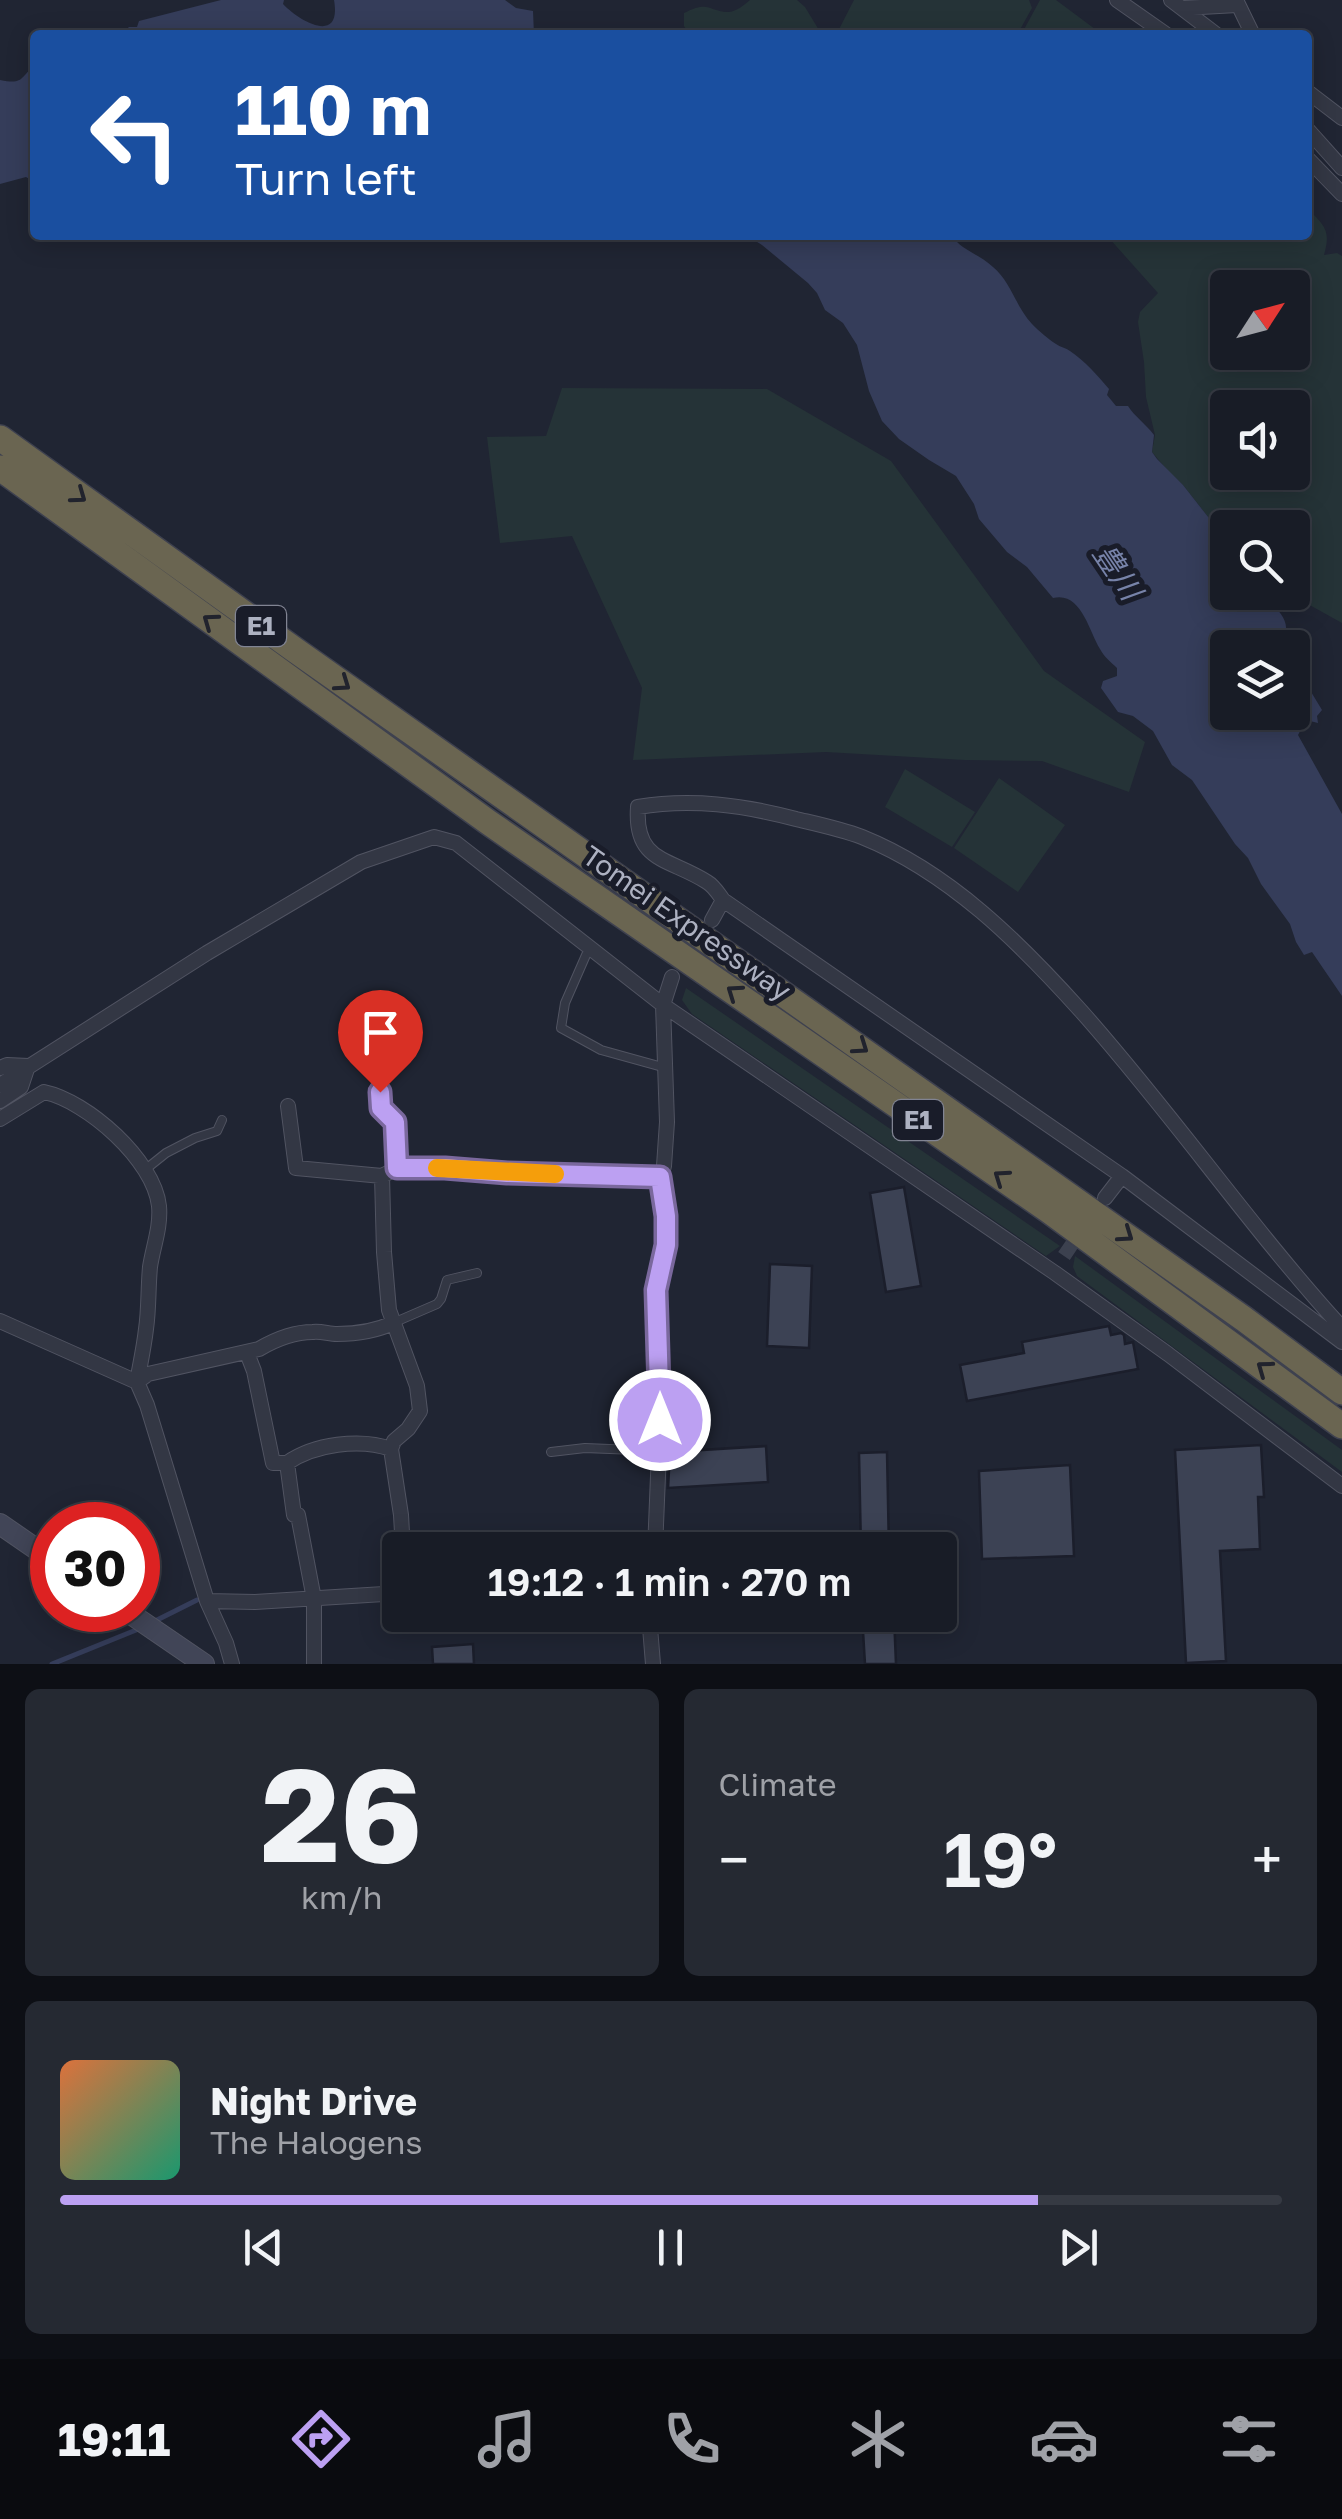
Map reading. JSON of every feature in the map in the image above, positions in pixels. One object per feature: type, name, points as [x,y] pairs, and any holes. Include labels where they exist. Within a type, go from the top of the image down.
[{"type":"highway","name":"Tomei Expressway","points":[[0,438],[1244,1318],[1342,1392]]},
{"type":"highway","name":"Tomei Expressway","points":[[0,468],[488,822],[1048,1210],[1342,1426]]},
{"type":"main road","points":[[0,1524],[30,1545]]},
{"type":"main road","points":[[158,1632],[204,1664]]},
{"type":"street","points":[[1116,0],[1160,30]]},
{"type":"street","points":[[1177,4],[1236,2],[1250,30]]},
{"type":"street","points":[[1177,4],[1210,30]]},
{"type":"street","points":[[1312,95],[1342,118]]},
{"type":"street","points":[[1312,134],[1342,168]]},
{"type":"street","points":[[1312,163],[1342,194]]},
{"type":"street","points":[[1342,1328],[1266,1239],[1128,1063],[998,925],[945,884],[861,837],[760,809],[694,802],[638,807],[640,841],[650,853],[711,884],[723,900],[1122,1176],[1342,1342]]},
{"type":"street","points":[[0,1085],[207,953],[361,862],[434,837],[456,843],[663,1005],[1054,1273],[1342,1486]]},
{"type":"street","points":[[712,920],[723,900]]},
{"type":"street","points":[[655,1532],[660,1451],[656,1290],[666,1245],[660,1177],[667,1122],[663,1005],[672,977]]},
{"type":"street","points":[[0,1068],[7,1064],[28,1066]]},
{"type":"street","points":[[0,1101],[20,1087],[28,1066]]},
{"type":"street","points":[[0,1119],[44,1092],[56,1094],[114,1134],[146,1169],[156,1190],[159,1227],[151,1261],[147,1324],[137,1382],[207,1602],[232,1664]]},
{"type":"street","points":[[380,1092],[381,1108],[395,1122],[397,1168]]},
{"type":"street","points":[[288,1106],[296,1168],[382,1176],[397,1168],[445,1168],[660,1177]]},
{"type":"street","points":[[382,1176],[389,1310],[417,1386],[420,1410],[391,1449],[401,1532]]},
{"type":"street","points":[[1105,1198],[1122,1176]]},
{"type":"street","points":[[1054,1273],[1064,1256]]},
{"type":"street","points":[[0,1320],[137,1382]]},
{"type":"street","points":[[137,1382],[148,1374],[247,1353],[290,1334],[382,1329],[393,1322]]},
{"type":"street","points":[[247,1353],[272,1463],[288,1463],[325,1447],[358,1444],[391,1449]]},
{"type":"street","points":[[288,1463],[294,1515],[298,1515],[314,1599],[314,1664]]},
{"type":"street","points":[[207,1602],[382,1594]]},
{"type":"street","points":[[650,1632],[653,1664]]},
{"type":"lane","points":[[591,949],[565,1002],[561,1028],[601,1050],[666,1068]]},
{"type":"lane","points":[[146,1169],[166,1153],[216,1131],[222,1120]]},
{"type":"lane","points":[[393,1322],[436,1304],[442,1299],[447,1280],[477,1274]]},
{"type":"lane","points":[[551,1452],[586,1448],[660,1451]]},
{"type":"shaded area","points":[[750,0],[797,0],[819,30],[686,30],[684,26],[684,13],[692,9],[731,12]]},
{"type":"shaded area","points":[[854,0],[1029,0],[1032,8],[1020,30],[839,30]]},
{"type":"shaded area","points":[[1040,0],[1056,0],[1096,30],[1024,30]]},
{"type":"shaded area","points":[[1312,213],[1325,229],[1324,255],[1342,256],[1342,623],[1310,605],[1310,510],[1210,510],[1210,519],[1152,452],[1155,435],[1146,397],[1140,312],[1158,293],[1111,240],[1312,240]]},
{"type":"shaded area","points":[[562,388],[767,389],[891,461],[1044,671],[1145,742],[1129,792],[1042,761],[826,752],[633,760],[642,688],[572,536],[500,543],[487,437],[546,436]]},
{"type":"shaded area","points":[[905,769],[975,812],[952,847],[885,807]]},
{"type":"shaded area","points":[[999,778],[1065,825],[1018,892],[954,848]]},
{"type":"shaded area","points":[[686,988],[1060,1246],[1046,1256],[692,1014],[682,1000]]},
{"type":"shaded area","points":[[1075,1256],[1342,1450],[1342,1472],[1077,1276],[1073,1267]]},
{"type":"water","points":[[221,0],[284,0],[283,4],[299,17],[326,26],[335,14],[334,0],[505,0],[516,8],[533,11],[534,30],[126,30],[137,27],[139,21]]},
{"type":"water","points":[[30,70],[30,179],[0,184],[0,80],[18,81]]},
{"type":"water","name":"豊川","points":[[754,240],[956,240],[999,273],[1032,324],[1086,364],[1109,389],[1107,395],[1116,406],[1128,406],[1154,435],[1152,452],[1210,519],[1210,610],[1278,610],[1285,621],[1286,630],[1210,630],[1210,730],[1301,730],[1298,735],[1342,814],[1342,996],[1312,952],[1304,955],[1290,924],[1248,858],[1192,780],[1172,765],[1153,731],[1133,716],[1118,712],[1101,688],[1103,681],[1117,676],[1117,668],[1102,652],[1077,606],[1063,597],[1053,598],[1027,567],[1007,552],[979,519],[956,476],[899,439],[882,421],[857,345],[843,323],[825,310],[808,283]]},
{"type":"water","points":[[1310,690],[1322,710],[1317,716],[1318,723],[1310,721]]},
{"type":"building","points":[[904,1187],[921,1286],[886,1292],[870,1193]]},
{"type":"building","points":[[770,1264],[812,1266],[809,1348],[767,1346]]},
{"type":"building","points":[[1109,1326],[1111,1335],[1121,1333],[1125,1344],[1133,1342],[1138,1369],[967,1401],[960,1365],[1024,1353],[1022,1342]]},
{"type":"building","points":[[1261,1445],[1264,1497],[1258,1497],[1260,1549],[1220,1551],[1226,1661],[1186,1663],[1175,1450]]},
{"type":"building","points":[[766,1446],[768,1482],[668,1488],[670,1452]]},
{"type":"building","points":[[887,1452],[889,1532],[861,1532],[859,1453]]},
{"type":"building","points":[[1070,1465],[1074,1556],[982,1559],[979,1471]]},
{"type":"building","points":[[863,1632],[895,1632],[896,1664],[865,1664]]},
{"type":"building","points":[[473,1644],[474,1664],[433,1664],[432,1647]]},
{"type":"waterway","points":[[160,1618],[197,1600]]},
{"type":"waterway","points":[[52,1664],[131,1632]]},
{"type":"tunnel","points":[[1064,1256],[1081,1231]]},
{"type":"slow traffic","points":[[437,1168],[555,1174]]},
{"type":"route","points":[[380,1092],[381,1108],[395,1122],[397,1168],[660,1177],[666,1245],[656,1290],[660,1420]]}]
